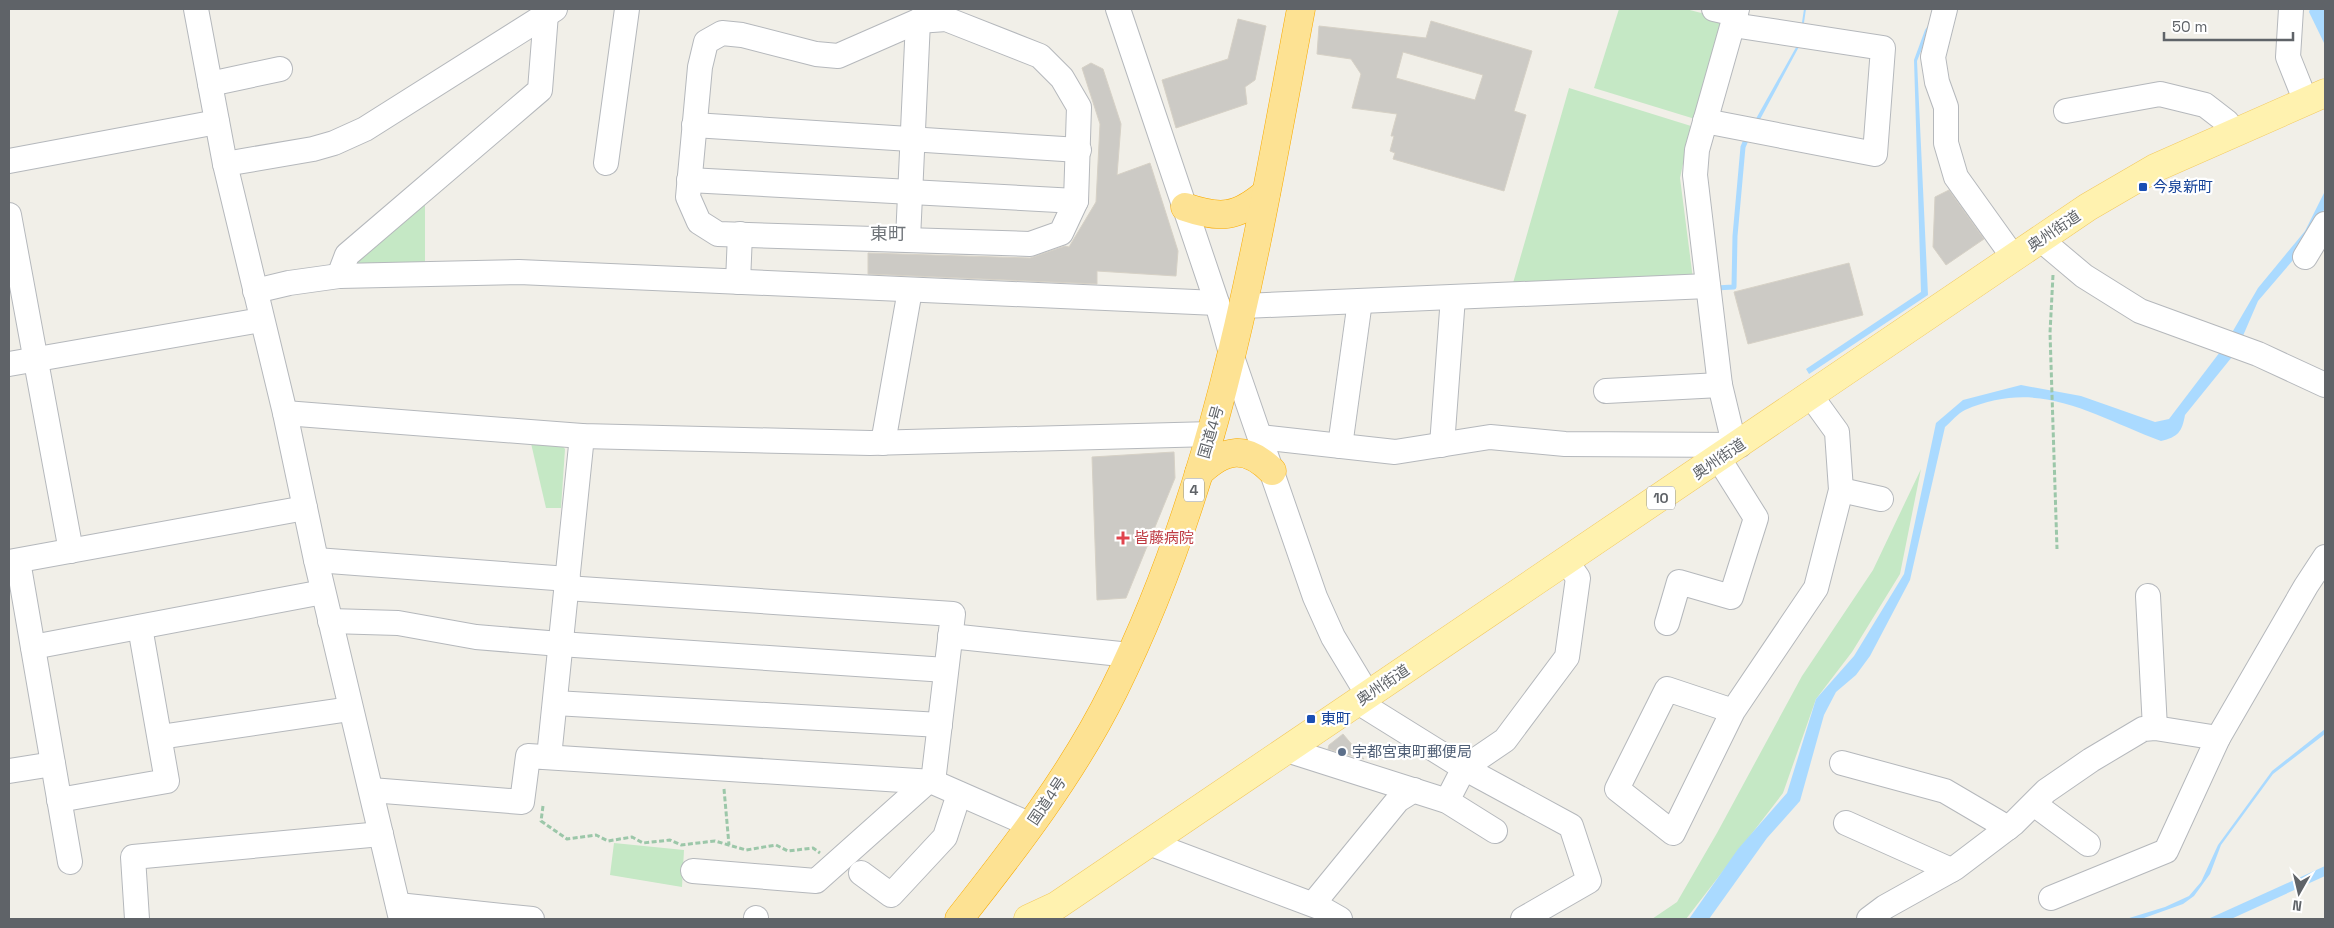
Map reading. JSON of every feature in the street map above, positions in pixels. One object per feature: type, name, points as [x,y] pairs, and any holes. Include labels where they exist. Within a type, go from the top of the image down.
[{"type":"highway","name":"国道4号","points":[[959,919],[1031,825],[1084,744],[1114,691],[1177,539],[1212,434],[1244,306],[1301,9]]},
{"type":"highway","points":[[1185,207],[1208,215],[1229,214],[1251,206],[1266,193]]},
{"type":"highway","points":[[1199,472],[1212,460],[1227,453],[1246,453],[1260,459],[1272,471]]},
{"type":"main road","name":"奥州街道","points":[[1028,919],[1056,906],[1730,452],[2014,258],[2047,245],[2088,207],[2154,168],[2313,99]]},
{"type":"street","points":[[196,9],[225,164],[261,320],[285,413],[323,592],[399,912],[532,919]]},
{"type":"street","points":[[606,163],[627,9]]},
{"type":"street","points":[[1118,9],[1217,302],[1232,357],[1315,597],[1363,699],[1464,768],[1571,826],[1589,881],[1523,919]]},
{"type":"street","points":[[1946,9],[1933,57],[1937,82],[1946,107],[1946,143],[1956,177],[2014,258]]},
{"type":"street","points":[[2291,9],[2288,58],[2313,99]]},
{"type":"street","points":[[225,164],[313,149],[334,143],[364,130],[551,12]]},
{"type":"street","points":[[338,276],[347,255],[540,90],[551,12]]},
{"type":"street","points":[[1667,623],[1680,582],[1731,597],[1756,518],[1730,452],[1731,432],[1720,386],[1695,175],[1697,150],[1730,14],[1883,48],[1875,154],[1705,121]]},
{"type":"street","points":[[946,19],[1040,56],[1062,78],[1079,107],[1076,201],[1061,232],[1030,244],[718,234],[699,222],[688,197],[694,124],[700,67],[706,42],[722,33],[742,35],[816,54],[838,56],[918,21],[946,19]]},
{"type":"street","points":[[908,240],[918,21]]},
{"type":"street","points":[[210,84],[280,69]]},
{"type":"street","points":[[2066,111],[2160,94],[2204,105],[2227,122],[2235,132]]},
{"type":"street","points":[[9,161],[217,122]]},
{"type":"street","points":[[694,124],[1079,150]]},
{"type":"street","points":[[689,180],[1076,201]]},
{"type":"street","points":[[9,215],[71,551]]},
{"type":"street","points":[[2305,257],[2325,224]]},
{"type":"street","points":[[738,282],[740,234]]},
{"type":"street","points":[[2047,245],[2084,276],[2140,311],[2258,354],[2325,385]]},
{"type":"street","points":[[255,291],[289,283],[338,276],[519,272],[1217,302]]},
{"type":"street","points":[[1244,306],[1708,286]]},
{"type":"street","points":[[883,443],[910,290]]},
{"type":"street","points":[[1442,445],[1453,297]]},
{"type":"street","points":[[1340,446],[1360,301]]},
{"type":"street","points":[[9,364],[261,320]]},
{"type":"street","points":[[1606,391],[1720,386]]},
{"type":"street","points":[[1733,711],[1666,689],[1617,789],[1673,833],[1733,711],[1816,588],[1842,490],[1837,432],[1811,396]]},
{"type":"street","points":[[285,413],[582,436],[883,443],[1212,434]]},
{"type":"street","points":[[549,757],[582,436]]},
{"type":"street","points":[[1260,437],[1395,452],[1490,437],[1565,444],[1730,452]]},
{"type":"street","points":[[1842,490],[1881,499]]},
{"type":"street","points":[[70,862],[33,647],[14,562],[305,508]]},
{"type":"street","points":[[2051,898],[2166,852],[2218,738],[2306,586],[2325,557]]},
{"type":"street","points":[[316,560],[567,584],[952,614],[940,725],[930,782],[816,881],[693,871]]},
{"type":"street","points":[[1447,801],[1464,768],[1505,740],[1567,657],[1578,578],[1567,562]]},
{"type":"street","points":[[33,647],[323,592]]},
{"type":"street","points":[[2148,596],[2155,728]]},
{"type":"street","points":[[330,621],[398,623],[476,636],[560,644],[946,670]]},
{"type":"street","points":[[59,800],[167,781],[140,627]]},
{"type":"street","points":[[950,636],[1130,655]]},
{"type":"street","points":[[555,703],[940,725]]},
{"type":"street","points":[[160,737],[350,709]]},
{"type":"street","points":[[1869,919],[1885,907],[1951,870],[2008,828],[2046,791],[2091,760],[2143,729],[2155,728],[2218,738]]},
{"type":"street","points":[[1287,750],[1447,801],[1495,831]]},
{"type":"street","points":[[371,790],[522,802],[528,756],[549,757],[930,782],[1031,825]]},
{"type":"street","points":[[1842,763],[1945,791],[2008,828]]},
{"type":"street","points":[[9,771],[53,764]]},
{"type":"street","points":[[1314,910],[1398,800],[1414,790]]},
{"type":"street","points":[[861,873],[891,895],[945,837],[959,794]]},
{"type":"street","points":[[2034,804],[2088,844]]},
{"type":"street","points":[[1846,823],[1951,870]]},
{"type":"street","points":[[137,919],[133,857],[381,834]]},
{"type":"street","points":[[1149,843],[1340,919]]},
{"type":"path","points":[[2047,245],[2057,549]]},
{"type":"path","points":[[723,784],[729,845]]},
{"type":"path","points":[[543,802],[541,821],[567,839],[596,835],[608,841],[632,837],[643,843],[670,840],[681,845],[715,841],[746,850],[776,845],[788,851],[813,848],[822,854],[850,851]]},
{"type":"green space","points":[[1619,9],[1686,9],[1724,19],[1695,119],[1594,88]]},
{"type":"green space","points":[[1569,88],[1691,126],[1680,178],[1693,279],[1513,283]]},
{"type":"green space","points":[[425,188],[425,265],[358,266],[354,249]]},
{"type":"green space","points":[[530,439],[557,440],[565,449],[561,508],[546,508]]},
{"type":"green space","points":[[1921,469],[1900,574],[1852,652],[1816,699],[1783,793],[1686,919],[1652,919],[1677,902],[1717,833],[1802,676],[1873,570]]},
{"type":"green space","points":[[614,843],[684,850],[682,887],[610,875]]},
{"type":"water","points":[[1804,9],[1806,9],[1801,43],[1757,125],[1753,124],[1799,42]]},
{"type":"water","points":[[2310,9],[2325,9],[2325,45],[2309,12]]},
{"type":"water","points":[[1935,16],[1917,61],[1928,295],[1809,374],[1806,369],[1921,292],[1914,60],[1925,30]]},
{"type":"water","points":[[2325,191],[2325,208],[2306,245],[2258,301],[2236,352],[2185,415],[2181,430],[2172,438],[2161,441],[2066,404],[2018,397],[1992,401],[1965,410],[1945,427],[1910,580],[1870,656],[1856,675],[1836,692],[1824,715],[1800,801],[1767,838],[1709,919],[1689,919],[1738,849],[1787,793],[1816,699],[1854,656],[1904,574],[1936,423],[1963,400],[2021,385],[2081,396],[2155,422],[2169,419],[2223,348],[2258,288],[2305,231]]},
{"type":"water","points":[[2325,729],[2325,734],[2273,774],[2221,845],[2210,874],[2194,896],[2183,904],[2144,918],[2208,919],[2126,919],[2165,907],[2189,896],[2201,882],[2218,845],[2272,771]]},
{"type":"water","points":[[2325,866],[2325,876],[2231,919],[2208,919]]},
{"type":"building","points":[[1238,19],[1266,26],[1255,80],[1245,87],[1247,104],[1176,128],[1162,80],[1228,59]]},
{"type":"building","points":[[1431,21],[1532,51],[1514,111],[1526,115],[1504,191],[1393,159],[1395,153],[1390,151],[1394,136],[1391,136],[1397,114],[1352,108],[1361,74],[1351,59],[1317,54],[1319,26],[1426,38]],"holes":[[[1403,52],[1483,75],[1475,100],[1396,78]]]},
{"type":"building","points":[[1091,63],[1103,69],[1121,124],[1117,175],[1150,163],[1178,251],[1176,276],[1097,271],[1097,284],[868,274],[868,253],[1030,258],[1065,246],[1069,247],[1096,202],[1100,124],[1082,68]]},
{"type":"building","points":[[1949,190],[1984,239],[1946,265],[1933,247],[1935,197]]},
{"type":"building","points":[[1849,263],[1863,315],[1748,344],[1734,292]]},
{"type":"building","name":"皆藤病院","points":[[1174,452],[1175,478],[1126,598],[1097,600],[1092,457]]},
{"type":"building","points":[[1343,734],[1364,759],[1328,749],[1329,745]]},
{"type":"waterway","points":[[1715,288],[1734,287],[1735,236],[1743,147],[1746,140]]},
{"type":"place","name":"今泉新町","points":[[2143,187]]},
{"type":"place","name":"皆藤病院","points":[[1123,538]]},
{"type":"place","name":"東町","points":[[1311,719]]},
{"type":"place","name":"宇都宮東町郵便局","points":[[1342,752]]},
{"type":"district","name":"東町","points":[[888,234]]}]
